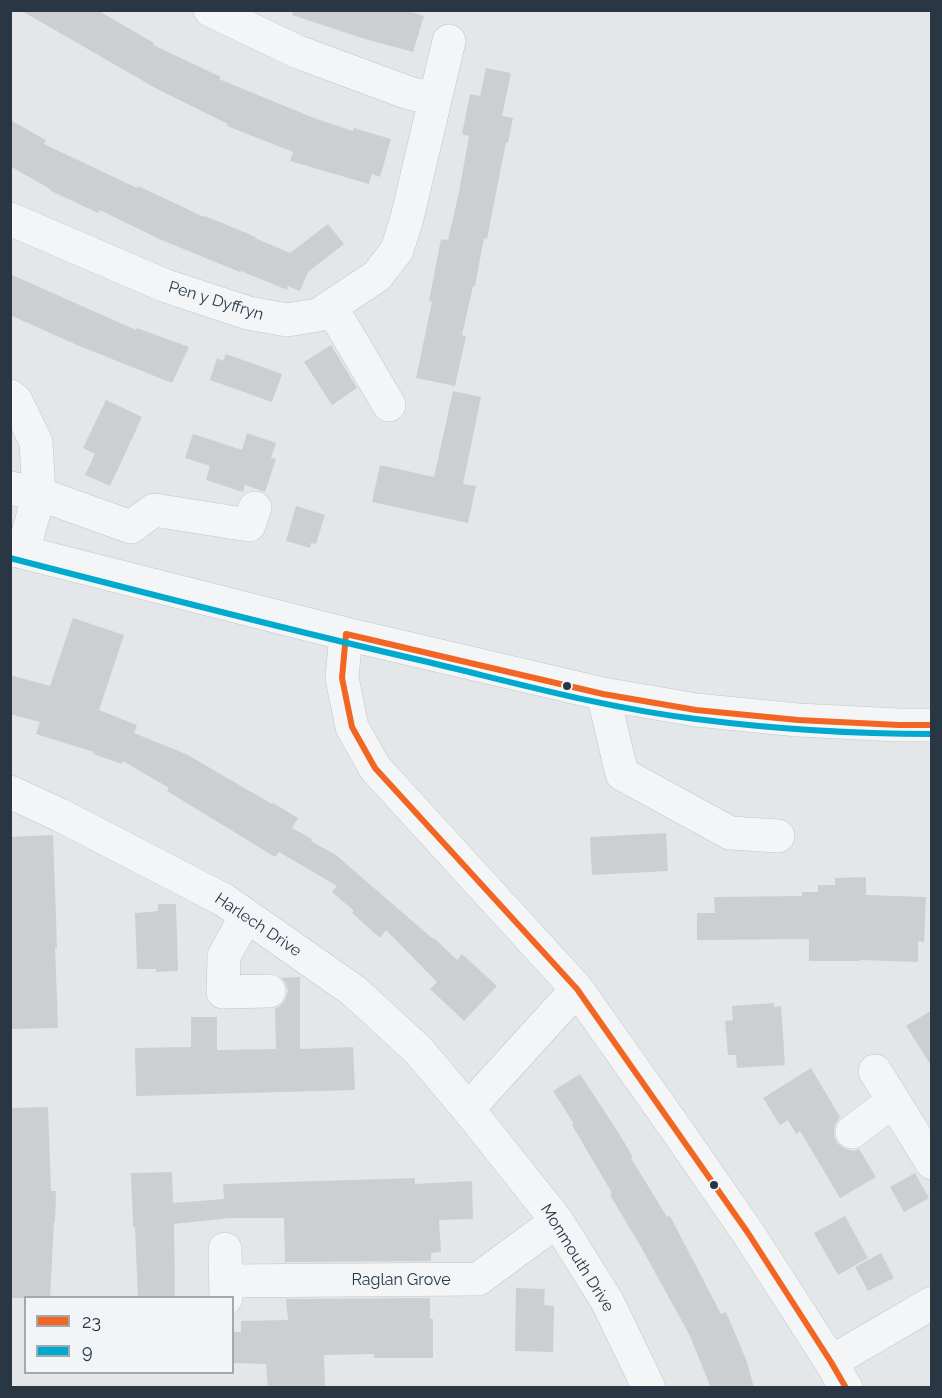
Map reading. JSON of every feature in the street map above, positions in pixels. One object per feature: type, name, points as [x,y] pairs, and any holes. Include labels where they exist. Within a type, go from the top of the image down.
[{"type":"street","points":[[210,10],[298,52],[409,93],[435,99]]},
{"type":"street","name":"Pen y Dyffryn","points":[[10,219],[166,286],[248,313],[287,320],[318,315],[377,276],[397,250],[407,218],[449,41]]},
{"type":"street","points":[[331,307],[389,405]]},
{"type":"street","points":[[10,396],[16,401],[36,442],[25,491],[17,550],[346,634],[603,694],[696,710],[787,719],[900,726],[932,725]]},
{"type":"street","points":[[25,491],[131,527],[154,510],[249,525],[255,508]]},
{"type":"street","points":[[346,634],[342,678],[352,727],[375,768],[577,989],[748,1233],[838,1375],[932,1303]]},
{"type":"street","points":[[603,694],[622,774],[730,833],[778,836]]},
{"type":"street","name":"Harlech Drive","points":[[10,792],[60,815],[224,900],[354,992],[418,1050],[468,1109]]},
{"type":"street","points":[[246,916],[224,956],[223,992],[269,991]]},
{"type":"street","points":[[468,1109],[577,989]]},
{"type":"street","points":[[875,1071],[932,1163]]},
{"type":"street","points":[[852,1132],[893,1101]]},
{"type":"street","name":"Monmouth Drive","points":[[468,1109],[557,1221],[607,1301],[649,1388]]},
{"type":"street","name":"Raglan Grove","points":[[226,1276],[478,1279],[557,1221]]},
{"type":"building","points":[[20,10],[97,10],[154,43],[153,45],[221,77],[219,79],[314,118],[353,131],[354,128],[391,139],[380,177],[372,174],[369,184],[290,161],[293,152],[227,126],[228,124],[159,90]]},
{"type":"building","points":[[293,10],[405,10],[424,16],[413,52],[292,15]]},
{"type":"building","points":[[486,68],[511,73],[502,116],[513,118],[508,143],[506,142],[487,239],[484,238],[475,286],[473,286],[462,335],[466,336],[455,386],[416,378],[432,302],[429,301],[441,239],[448,240],[459,192],[469,136],[462,134],[470,94],[480,96]]},
{"type":"building","points":[[10,120],[46,140],[44,144],[137,188],[138,186],[290,253],[328,224],[344,244],[308,272],[300,291],[288,286],[287,290],[159,239],[100,210],[98,213],[49,190],[10,166]]},
{"type":"building","points":[[10,274],[136,330],[137,328],[189,347],[172,383],[10,315]]},
{"type":"building","points":[[331,345],[357,388],[332,405],[304,362]]},
{"type":"building","points":[[226,354],[282,374],[272,402],[210,380],[217,358],[223,361]]},
{"type":"building","points":[[453,391],[481,397],[463,484],[476,486],[468,523],[372,502],[380,465],[434,477]]},
{"type":"building","points":[[106,400],[142,417],[110,486],[85,475],[95,454],[83,448]]},
{"type":"building","points":[[247,433],[276,443],[271,458],[276,459],[265,492],[245,485],[243,492],[206,480],[210,466],[185,458],[193,434],[242,450]]},
{"type":"building","points":[[296,506],[325,515],[316,544],[311,543],[310,548],[286,541]]},
{"type":"building","points":[[73,618],[124,635],[99,710],[137,725],[134,733],[186,754],[298,818],[292,828],[336,855],[457,960],[462,954],[497,986],[464,1021],[430,989],[437,982],[386,930],[380,938],[332,892],[337,886],[279,852],[275,857],[167,791],[169,788],[123,761],[122,764],[93,754],[94,752],[36,734],[40,722],[10,714],[10,675],[50,686]]},
{"type":"building","points":[[666,833],[668,871],[592,875],[590,837]]},
{"type":"building","points":[[53,835],[58,1028],[11,1029],[10,837]]},
{"type":"building","points":[[866,877],[866,895],[926,897],[924,942],[918,941],[918,962],[809,961],[809,939],[697,940],[697,913],[715,913],[714,897],[802,896],[802,892],[818,892],[818,885],[835,885],[835,878]]},
{"type":"building","points":[[158,904],[176,904],[178,971],[156,972],[156,969],[137,969],[135,913],[158,911]]},
{"type":"building","points":[[300,977],[300,1049],[353,1047],[355,1090],[136,1096],[135,1048],[191,1047],[191,1017],[217,1017],[217,1050],[276,1049],[275,1008],[285,1000],[288,991],[281,978]]},
{"type":"building","points":[[774,1003],[774,1007],[781,1006],[785,1065],[737,1068],[736,1055],[728,1055],[725,1021],[733,1020],[732,1006]]},
{"type":"building","points":[[932,1010],[932,1067],[906,1026]]},
{"type":"building","points":[[811,1068],[840,1117],[835,1125],[834,1135],[837,1143],[845,1149],[854,1151],[859,1149],[876,1177],[840,1198],[800,1131],[796,1134],[788,1120],[780,1125],[763,1098]]},
{"type":"building","points":[[580,1074],[618,1132],[667,1217],[670,1216],[721,1314],[726,1312],[747,1362],[754,1388],[711,1388],[689,1334],[610,1195],[612,1193],[572,1125],[574,1124],[553,1091]]},
{"type":"building","points":[[48,1107],[51,1191],[56,1191],[50,1296],[10,1298],[10,1108]]},
{"type":"building","points":[[172,1172],[173,1203],[224,1199],[223,1184],[415,1178],[415,1184],[472,1181],[473,1219],[439,1220],[441,1252],[431,1253],[431,1261],[285,1262],[284,1218],[230,1218],[174,1224],[175,1296],[138,1296],[131,1173]]},
{"type":"building","points":[[915,1173],[929,1198],[904,1212],[890,1187]]},
{"type":"building","points":[[845,1216],[868,1258],[838,1275],[814,1233]]},
{"type":"building","points":[[881,1253],[894,1278],[868,1291],[855,1267]]},
{"type":"building","points":[[516,1288],[545,1289],[544,1305],[554,1306],[553,1352],[515,1351]]},
{"type":"building","points":[[430,1298],[430,1319],[433,1319],[433,1358],[374,1358],[374,1354],[324,1355],[325,1388],[268,1388],[266,1364],[234,1363],[234,1332],[241,1332],[241,1321],[288,1320],[286,1299]]},
{"type":"transit line","name":"9","points":[[10,558],[323,637],[628,708],[725,723],[843,732],[932,734]]},
{"type":"transit line","name":"23","points":[[346,634],[342,678],[352,727],[375,768],[577,989],[748,1233],[846,1388]]},
{"type":"transit line","name":"23","points":[[346,634],[603,694],[696,710],[798,720],[932,725]]}]
